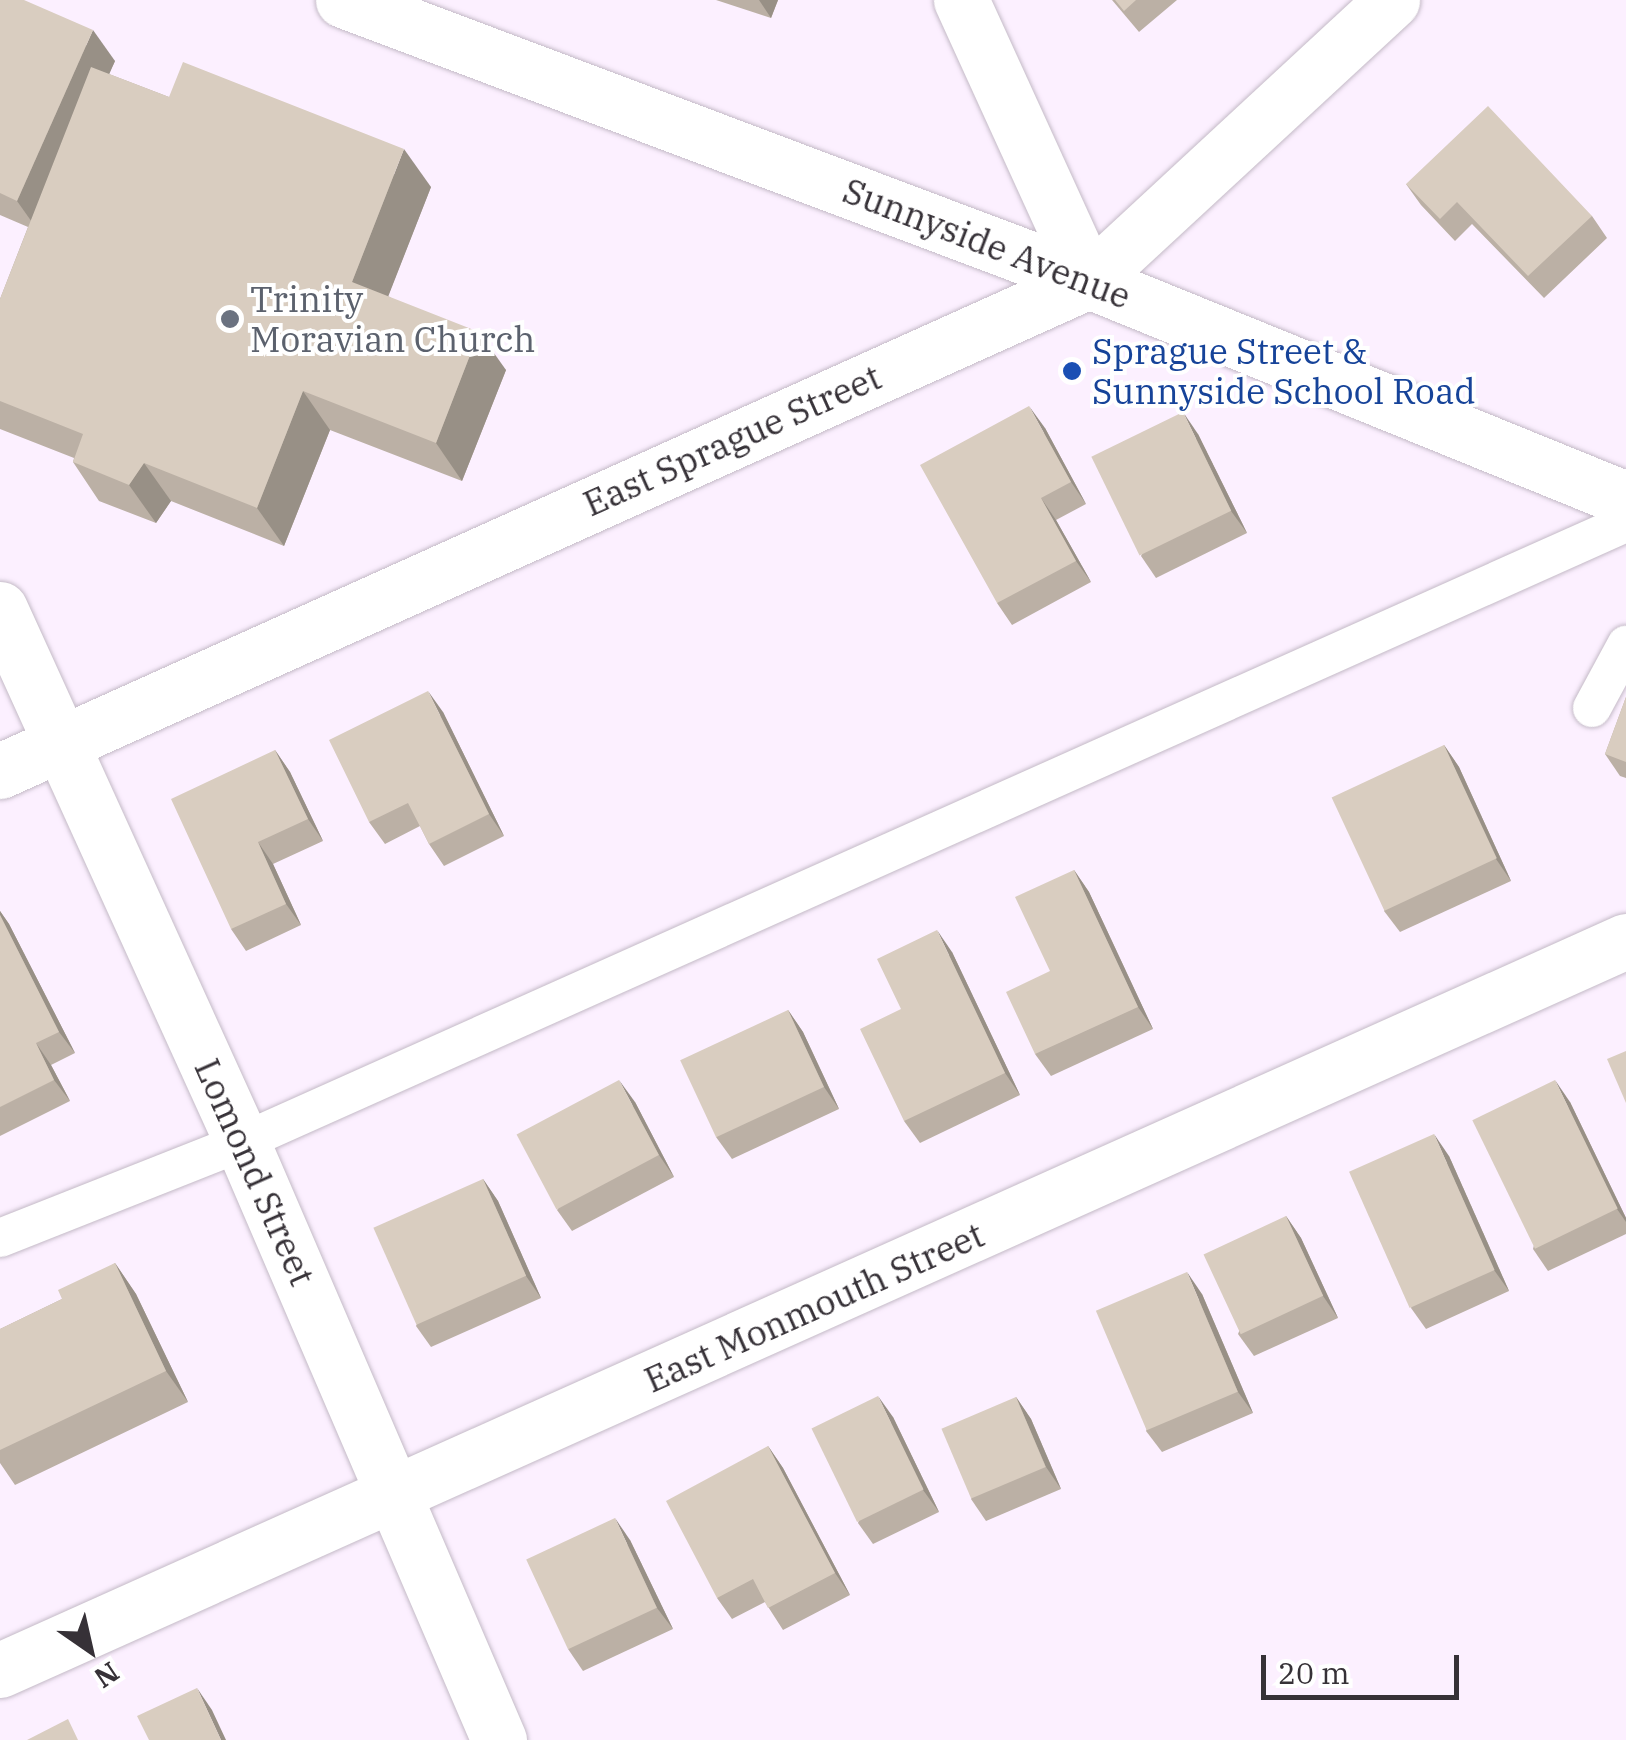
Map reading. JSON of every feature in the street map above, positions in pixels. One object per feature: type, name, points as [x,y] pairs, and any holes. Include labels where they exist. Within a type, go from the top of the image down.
[{"type":"street","points":[[961,0],[1089,281]]},
{"type":"street","name":"East Sprague Street","points":[[0,771],[1089,281],[1392,0]]},
{"type":"street","name":"Sunnyside Avenue","points":[[366,4],[1089,281],[1626,498]]},
{"type":"street","name":"Lomond Street","points":[[0,609],[398,1494],[500,1740]]},
{"type":"street","name":"East Monmouth Street","points":[[0,1670],[1626,941]]},
{"type":"lane","points":[[0,1238],[242,1142],[1626,523]]},
{"type":"lane","points":[[1592,708],[1626,646]]},
{"type":"building","points":[[0,0],[24,0],[93,30],[17,201],[0,193]]},
{"type":"building","points":[[1115,0],[1136,0],[1124,11]]},
{"type":"building","points":[[183,62],[404,149],[352,282],[479,332],[436,443],[303,391],[257,508],[144,463],[129,485],[73,462],[83,434],[0,401],[0,299],[91,67],[169,97]]},
{"type":"building","points":[[1488,106],[1592,216],[1528,276],[1457,202],[1440,219],[1406,184]]},
{"type":"building","points":[[1029,406],[1071,482],[1041,498],[1076,561],[997,603],[920,465]]},
{"type":"building","points":[[1183,412],[1231,511],[1140,556],[1091,457]]},
{"type":"building","points":[[428,691],[489,814],[429,844],[408,803],[369,822],[329,740]]},
{"type":"building","points":[[1626,697],[1626,762],[1605,754]]},
{"type":"building","points":[[1444,745],[1497,858],[1384,911],[1332,797]]},
{"type":"building","points":[[275,750],[308,819],[258,842],[286,904],[231,929],[171,799]]},
{"type":"building","points":[[1074,870],[1138,1007],[1035,1054],[1006,992],[1050,971],[1015,897]]},
{"type":"building","points":[[0,915],[59,1032],[36,1043],[54,1080],[0,1107]]},
{"type":"building","points":[[937,930],[1005,1073],[904,1121],[860,1029],[901,1009],[877,959]]},
{"type":"building","points":[[788,1010],[824,1087],[716,1137],[680,1060]]},
{"type":"building","points":[[1626,1051],[1626,1103],[1607,1059]]},
{"type":"building","points":[[619,1080],[659,1155],[556,1210],[517,1134]]},
{"type":"building","points":[[1555,1080],[1618,1209],[1535,1249],[1472,1120]]},
{"type":"building","points":[[1434,1134],[1495,1270],[1410,1308],[1349,1172]]},
{"type":"building","points":[[483,1179],[526,1276],[416,1325],[373,1228]]},
{"type":"building","points":[[1286,1216],[1323,1296],[1241,1334],[1204,1254]]},
{"type":"building","points":[[115,1263],[166,1371],[0,1450],[0,1329],[62,1299],[58,1290]]},
{"type":"building","points":[[1187,1272],[1238,1392],[1147,1430],[1096,1311]]},
{"type":"building","points":[[878,1396],[924,1489],[857,1522],[811,1428]]},
{"type":"building","points":[[1016,1397],[1046,1467],[971,1499],[941,1429]]},
{"type":"building","points":[[768,1446],[835,1573],[768,1608],[753,1579],[717,1598],[666,1501]]},
{"type":"building","points":[[615,1518],[657,1608],[568,1649],[526,1559]]},
{"type":"building","points":[[197,1688],[221,1740],[149,1740],[137,1716]]},
{"type":"building","points":[[68,1719],[78,1740],[27,1740]]},
{"type":"place","name":"Trinity Moravian Church","points":[[230,319]]},
{"type":"place","name":"Sprague Street & Sunnyside School Road","points":[[1072,371]]}]
